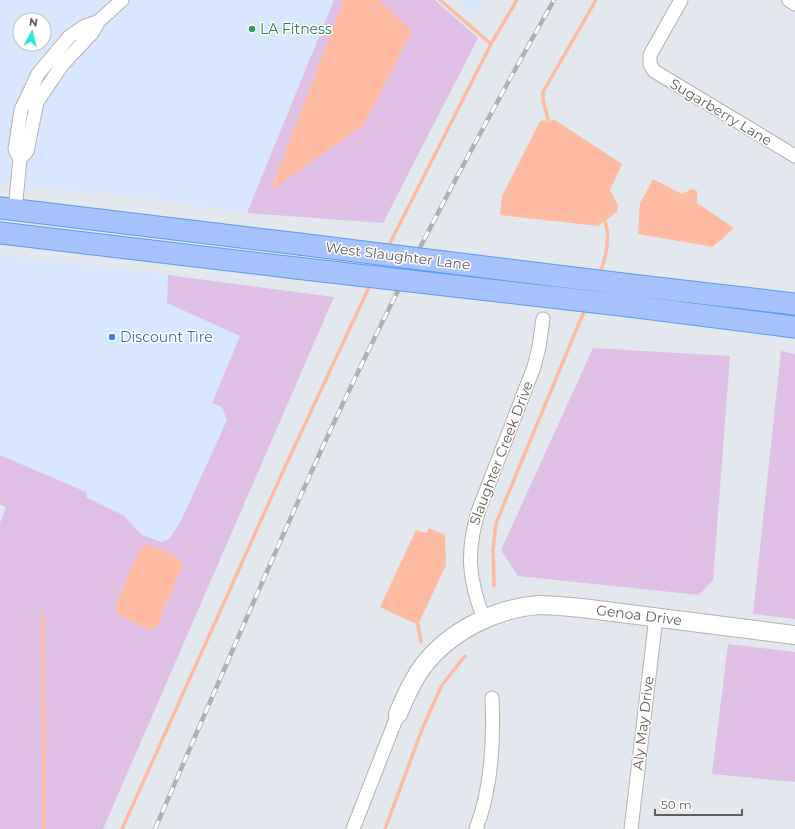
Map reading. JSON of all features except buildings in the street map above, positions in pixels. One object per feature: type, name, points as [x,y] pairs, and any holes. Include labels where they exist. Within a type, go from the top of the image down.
[{"type":"main road","name":"West Slaughter Lane","points":[[7,209],[795,304]]},
{"type":"main road","name":"West Slaughter Lane","points":[[0,233],[629,306],[795,327]]},
{"type":"street","points":[[7,209],[20,159],[28,151],[37,102],[62,65],[92,32],[98,21],[122,0]]},
{"type":"street","name":"Sugarberry Lane","points":[[681,0],[654,45],[650,54],[650,64],[660,76],[795,156]]},
{"type":"street","points":[[789,0],[795,4]]},
{"type":"street","name":"Slaughter Creek Drive","points":[[484,619],[474,594],[470,559],[472,531],[479,509],[534,367],[540,347],[543,319]]},
{"type":"street","name":"Genoa Drive","points":[[484,619],[503,612],[538,605],[554,605],[795,635]]},
{"type":"street","name":"Aly May Drive","points":[[631,829],[656,617]]},
{"type":"street","points":[[353,829],[408,690],[424,664],[452,638],[484,619]]},
{"type":"street","points":[[476,829],[485,800],[492,731],[492,698]]},
{"type":"shaded area","points":[[0,0],[334,0],[247,213],[145,197],[0,184]]},
{"type":"shaded area","points":[[334,0],[435,0],[478,38],[383,223],[247,213]]},
{"type":"shaded area","points":[[344,0],[379,0],[412,31],[364,125],[270,191]]},
{"type":"shaded area","points":[[457,0],[483,0],[474,15]]},
{"type":"shaded area","points":[[555,120],[622,164],[610,190],[618,205],[617,212],[598,226],[500,215],[502,196],[540,121]]},
{"type":"shaded area","points":[[653,179],[682,194],[692,189],[697,191],[697,203],[734,228],[713,247],[638,234],[640,203]]},
{"type":"shaded area","points":[[0,255],[168,275],[167,303],[241,335],[212,403],[222,407],[227,420],[181,521],[169,539],[161,542],[142,535],[123,515],[87,498],[86,492],[0,455]]},
{"type":"shaded area","points":[[168,275],[334,297],[103,829],[0,829],[0,523],[6,507],[0,505],[0,455],[86,492],[87,498],[123,515],[142,535],[161,542],[169,539],[181,521],[227,420],[222,407],[212,403],[240,336],[167,303]]},
{"type":"shaded area","points":[[593,348],[730,356],[713,580],[699,595],[518,576],[501,550]]},
{"type":"shaded area","points":[[781,351],[795,354],[795,619],[753,614]]},
{"type":"shaded area","points":[[429,528],[445,535],[446,565],[418,625],[380,607],[416,530],[426,533]]},
{"type":"shaded area","points":[[146,544],[173,555],[181,561],[183,565],[157,626],[153,629],[147,629],[117,614],[116,604],[139,550]]},
{"type":"shaded area","points":[[728,644],[795,652],[795,782],[712,774]]},
{"type":"waterway","points":[[440,0],[491,44]]},
{"type":"waterway","points":[[387,249],[491,44],[517,0]]},
{"type":"waterway","points":[[549,123],[543,100],[543,92],[596,0]]},
{"type":"waterway","points":[[599,275],[604,262],[608,239],[606,224],[603,217]]},
{"type":"waterway","points":[[122,829],[285,467],[371,283]]},
{"type":"waterway","points":[[494,586],[493,550],[496,523],[585,309]]},
{"type":"waterway","points":[[43,616],[44,829]]},
{"type":"waterway","points":[[418,625],[421,642]]},
{"type":"waterway","points":[[385,829],[423,727],[442,685],[465,656]]},
{"type":"railway","points":[[155,829],[281,540],[351,387],[434,219],[554,0]]},
{"type":"place","name":"LA Fitness","points":[[252,29]]},
{"type":"place","name":"Discount Tire","points":[[112,337]]}]
